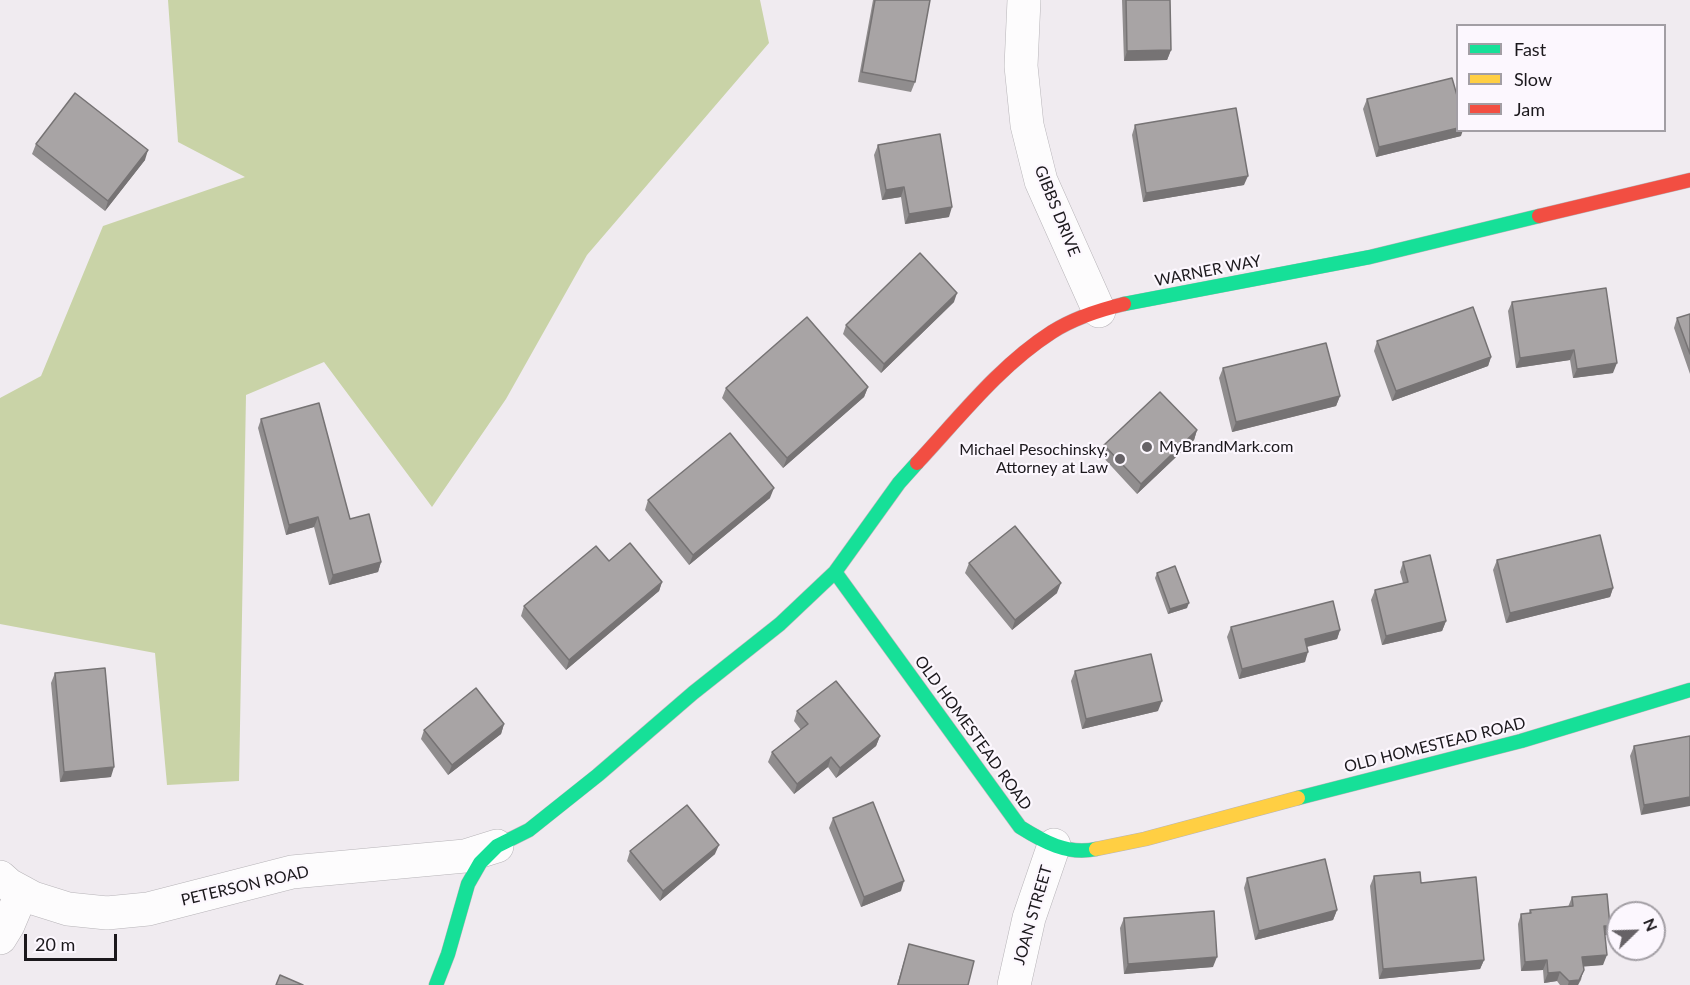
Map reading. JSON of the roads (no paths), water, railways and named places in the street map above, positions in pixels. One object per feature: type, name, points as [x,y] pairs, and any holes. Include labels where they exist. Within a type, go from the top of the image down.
[{"type":"street","name":"GIBBS DRIVE","points":[[1024,0],[1021,66],[1027,125],[1041,181],[1099,310]]},
{"type":"street","name":"WARNER WAY","points":[[835,572],[899,483],[1013,360],[1053,331],[1099,310],[1123,304],[1370,257],[1690,180]]},
{"type":"street","name":"OLD HOMESTEAD ROAD","points":[[835,572],[1020,827],[1044,842],[1068,850],[1091,850],[1145,839],[1521,741],[1690,690]]},
{"type":"street","points":[[436,985],[448,954],[468,884],[480,864],[497,846],[529,830],[598,775],[693,693],[780,624],[835,572]]},
{"type":"street","name":"JOAN STREET","points":[[1014,985],[1029,918],[1054,845]]},
{"type":"street","name":"PETERSON ROAD","points":[[11,884],[33,898],[68,909],[107,913],[148,909],[292,872],[465,856],[497,846]]},
{"type":"street","points":[[0,938],[8,925],[11,884]]},
{"type":"place","name":"MyBrandMark.com","points":[[1147,447]]},
{"type":"place","name":"Michael Pesochinsky, Attorney at Law","points":[[1120,459]]}]
